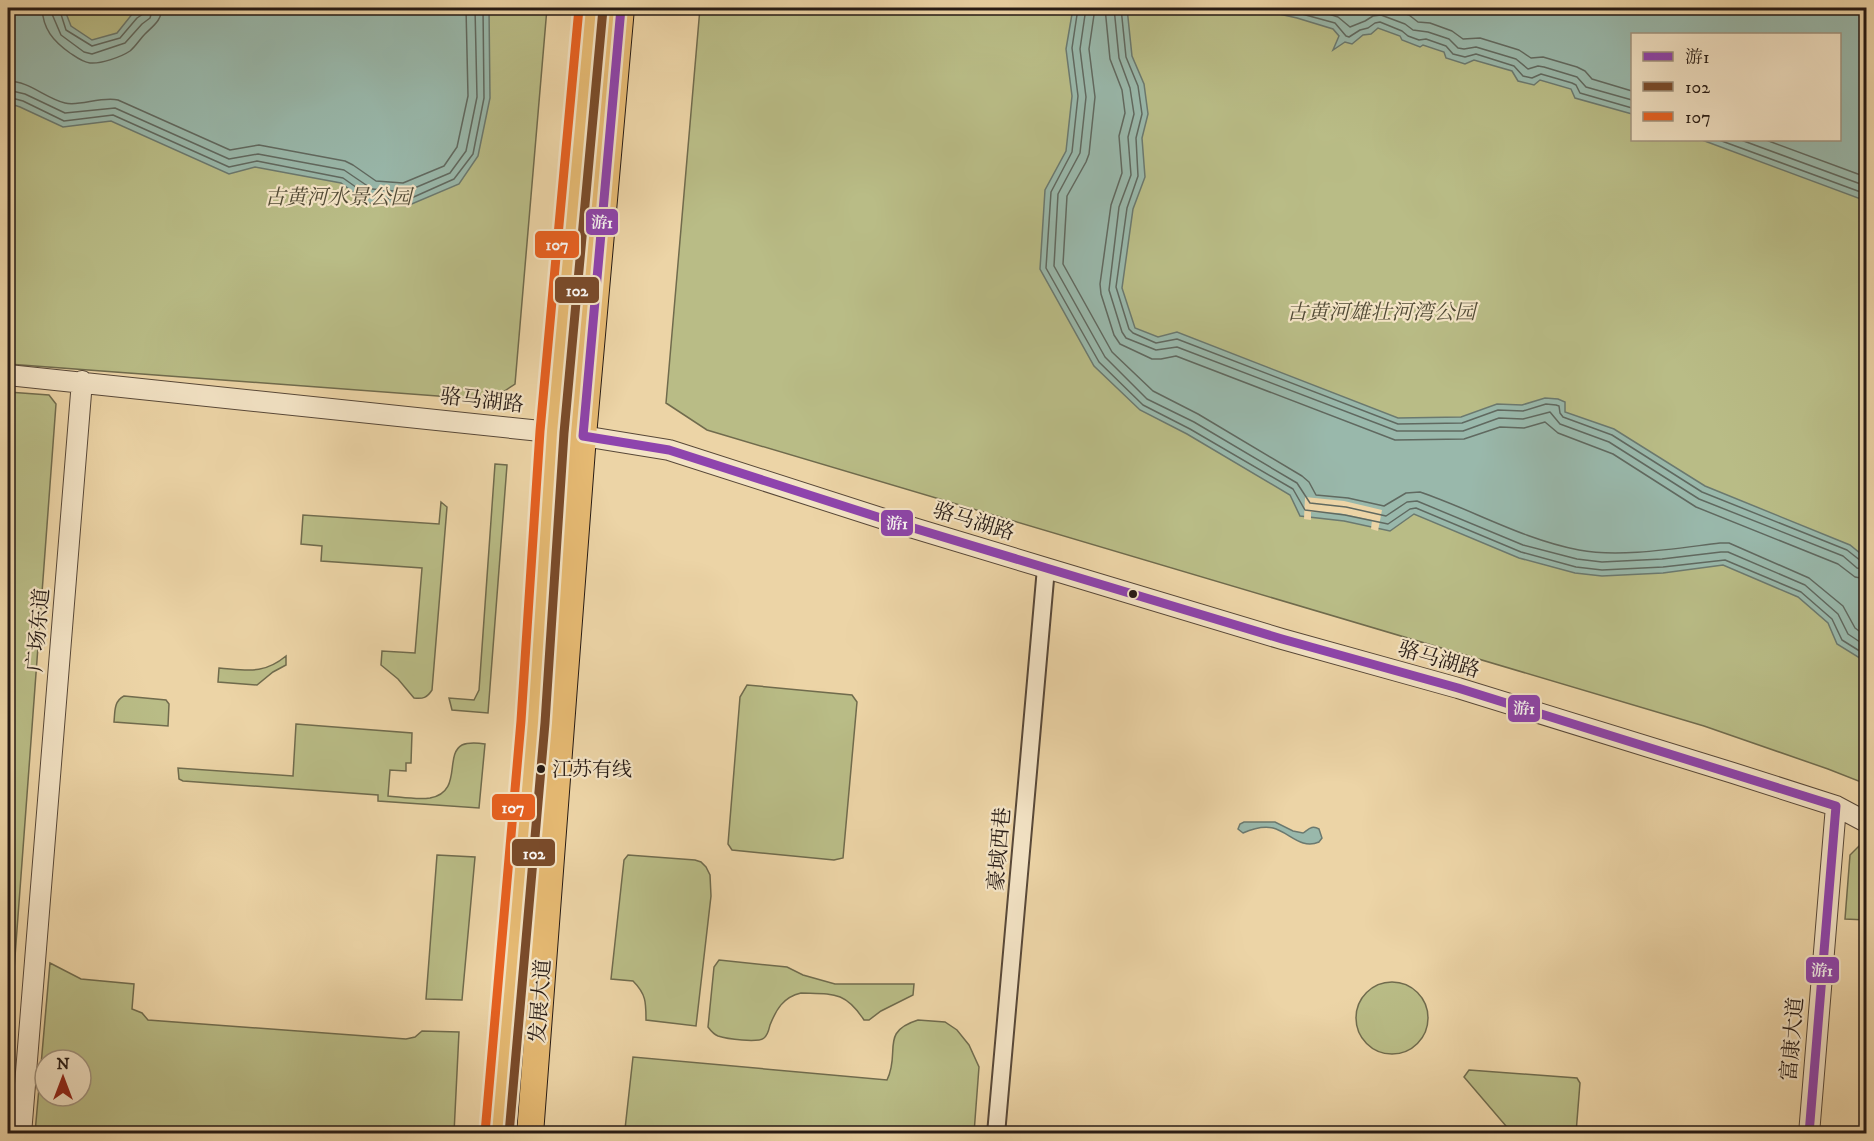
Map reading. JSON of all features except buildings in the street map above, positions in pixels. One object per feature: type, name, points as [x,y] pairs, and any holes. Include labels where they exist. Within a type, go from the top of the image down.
[{"type":"main road","name":"发展大道","points":[[497,1134],[532,722],[552,432],[591,8]]},
{"type":"main road","name":"发展大道","points":[[530,1134],[583,436],[621,8]]},
{"type":"street","name":"骆马湖路","points":[[8,375],[552,432],[669,450],[1046,568],[1282,639],[1458,688],[1836,806],[1866,822]]},
{"type":"street","name":"广场东道","points":[[21,1134],[82,381]]},
{"type":"street","name":"豪域西巷","points":[[996,1134],[1046,568]]},
{"type":"street","name":"富康大道","points":[[1809,1134],[1836,806]]},
{"type":"green space","name":"古黄河水景公园","points":[[8,8],[547,8],[515,384],[491,400],[8,364]]},
{"type":"green space","name":"古黄河雄壮河湾公园","points":[[700,8],[1866,8],[1866,784],[1704,726],[707,430],[666,403]]},
{"type":"green space","points":[[8,392],[49,395],[56,404],[8,1051]]},
{"type":"green space","points":[[495,464],[507,465],[488,713],[452,710],[449,698],[474,700],[479,690]]},
{"type":"green space","points":[[441,502],[447,507],[432,690],[424,697],[414,698],[398,679],[381,665],[382,651],[415,653],[422,568],[321,561],[322,546],[301,544],[303,515],[439,524]]},
{"type":"green space","points":[[286,656],[286,665],[257,685],[218,682],[219,668],[262,669]]},
{"type":"green space","points":[[747,685],[852,695],[857,702],[843,858],[834,860],[732,850],[728,844],[740,697]]},
{"type":"green space","points":[[124,696],[166,700],[169,704],[168,726],[114,722],[117,704]]},
{"type":"green space","points":[[296,724],[412,733],[411,763],[406,763],[406,771],[390,770],[388,796],[414,799],[430,798],[446,789],[450,781],[454,757],[462,745],[485,744],[479,808],[378,801],[378,795],[179,779],[178,768],[293,776]]},
{"type":"green space","points":[[1866,839],[1866,920],[1845,919],[1850,855]]},
{"type":"green space","points":[[437,855],[475,857],[462,1000],[426,999]]},
{"type":"green space","points":[[628,855],[695,860],[706,867],[710,875],[711,896],[696,1026],[646,1020],[646,1008],[641,990],[633,981],[611,979],[624,860]]},
{"type":"green space","points":[[719,960],[787,967],[803,975],[835,984],[914,984],[913,995],[881,1011],[869,1020],[864,1020],[851,1004],[837,996],[801,993],[789,998],[781,1005],[764,1038],[749,1040],[728,1038],[716,1035],[708,1027],[714,967]]},
{"type":"green space","points":[[50,963],[81,979],[134,984],[132,1009],[142,1013],[148,1020],[406,1039],[415,1037],[422,1031],[459,1032],[454,1133],[35,1133],[37,1108],[93,1108],[93,1048],[42,1048]]},
{"type":"green space","points":[[1392,982],[1412,988],[1422,998],[1428,1018],[1422,1038],[1412,1048],[1392,1054],[1372,1048],[1362,1038],[1356,1018],[1362,998],[1372,988]]},
{"type":"green space","points":[[918,1020],[945,1022],[957,1030],[969,1045],[979,1067],[974,1133],[668,1134],[625,1129],[633,1057],[887,1080],[891,1070],[895,1037],[899,1030]]},
{"type":"green space","points":[[1469,1070],[1577,1078],[1580,1083],[1576,1133],[1512,1133],[1464,1077]]},
{"type":"water","points":[[8,8],[64,8],[71,26],[92,40],[117,33],[133,13],[144,8],[489,8],[490,98],[478,156],[459,184],[407,206],[367,203],[341,183],[255,167],[229,174],[111,121],[63,127],[8,103]]},
{"type":"water","points":[[1073,8],[1127,8],[1132,56],[1144,84],[1148,114],[1142,138],[1145,177],[1133,209],[1122,288],[1135,328],[1158,337],[1177,332],[1398,418],[1461,417],[1497,404],[1522,405],[1545,398],[1565,402],[1565,412],[1614,429],[1705,486],[1850,545],[1866,558],[1866,662],[1837,644],[1828,623],[1798,597],[1723,565],[1663,573],[1602,576],[1575,573],[1519,558],[1414,514],[1390,531],[1344,521],[1300,516],[1290,495],[1187,434],[1140,410],[1094,366],[1040,269],[1045,190],[1066,151],[1072,96],[1066,49]]},
{"type":"water","points":[[1253,8],[1866,8],[1866,201],[1705,141],[1841,141],[1841,33],[1631,33],[1631,114],[1575,98],[1571,89],[1540,80],[1534,85],[1518,81],[1512,71],[1474,60],[1465,64],[1446,58],[1444,52],[1423,45],[1420,47],[1378,28],[1371,34],[1363,35],[1352,44],[1345,42],[1333,50],[1339,36],[1333,29]]},
{"type":"water","points":[[1244,822],[1275,822],[1303,833],[1314,827],[1319,829],[1322,838],[1319,842],[1306,844],[1269,827],[1243,833],[1238,829]]},
{"type":"pier","points":[[1305,497],[1344,501],[1382,510],[1378,531],[1371,529],[1372,520],[1339,513],[1311,512],[1311,520],[1304,519]]},
{"type":"transit line","name":"107","points":[[485,1133],[521,721],[540,431],[579,8]]},
{"type":"transit line","name":"游1","points":[[583,436],[621,8]]},
{"type":"transit line","name":"102","points":[[509,1134],[545,723],[564,433],[603,9]]},
{"type":"transit line","name":"游1","points":[[583,436],[669,450],[887,520],[1282,639],[1458,688],[1836,806]]},
{"type":"transit line","name":"游1","points":[[1809,1134],[1836,806]]},
{"type":"place","name":"江苏有线","points":[[541,769]]}]
